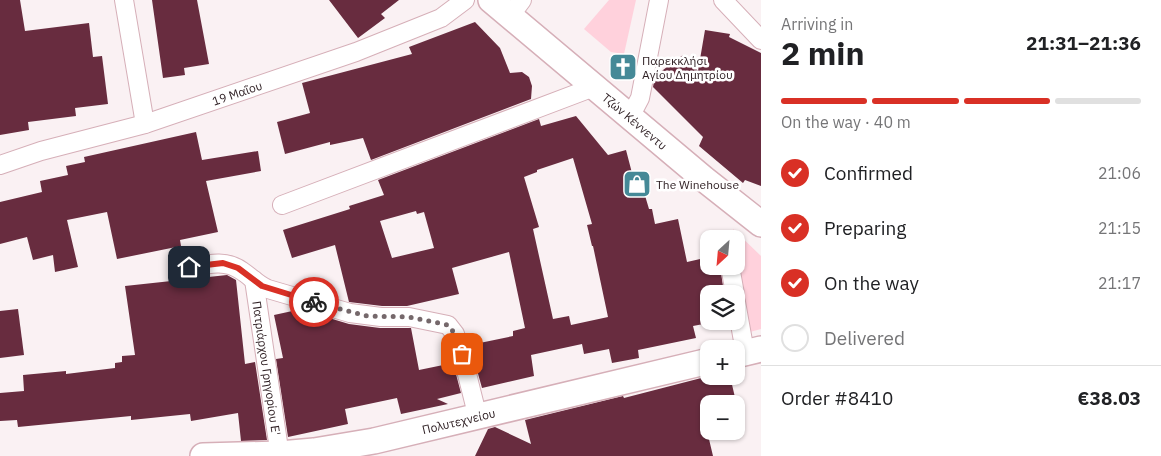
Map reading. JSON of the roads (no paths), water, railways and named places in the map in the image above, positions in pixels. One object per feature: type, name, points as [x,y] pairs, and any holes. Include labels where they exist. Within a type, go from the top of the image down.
[{"type":"street","points":[[124,0],[145,124]]},
{"type":"street","name":"19 Μαΐου","points":[[0,165],[41,151],[145,124],[356,52],[441,18],[465,0]]},
{"type":"street","name":"Τζών Κέννεντυ","points":[[491,0],[516,8],[594,87],[761,224]]},
{"type":"street","points":[[630,117],[640,98],[659,0]]},
{"type":"street","points":[[731,3],[761,40]]},
{"type":"street","points":[[282,206],[594,87]]},
{"type":"street","points":[[189,267],[223,263],[238,268],[262,286],[350,313],[381,317],[409,317],[448,325],[455,334],[462,354],[478,418]]},
{"type":"street","name":"Πατριάρχου Γρηγορίου Ε'","points":[[254,280],[280,455]]},
{"type":"street","points":[[745,330],[752,353]]},
{"type":"street","name":"Πολυτεχνείου","points":[[203,456],[280,455],[350,446],[478,418],[700,363]]},
{"type":"place","name":"Παρεκκλήσι Αγίου Δημητρίου","points":[[623,67]]},
{"type":"place","name":"The Winehouse","points":[[637,184]]}]
